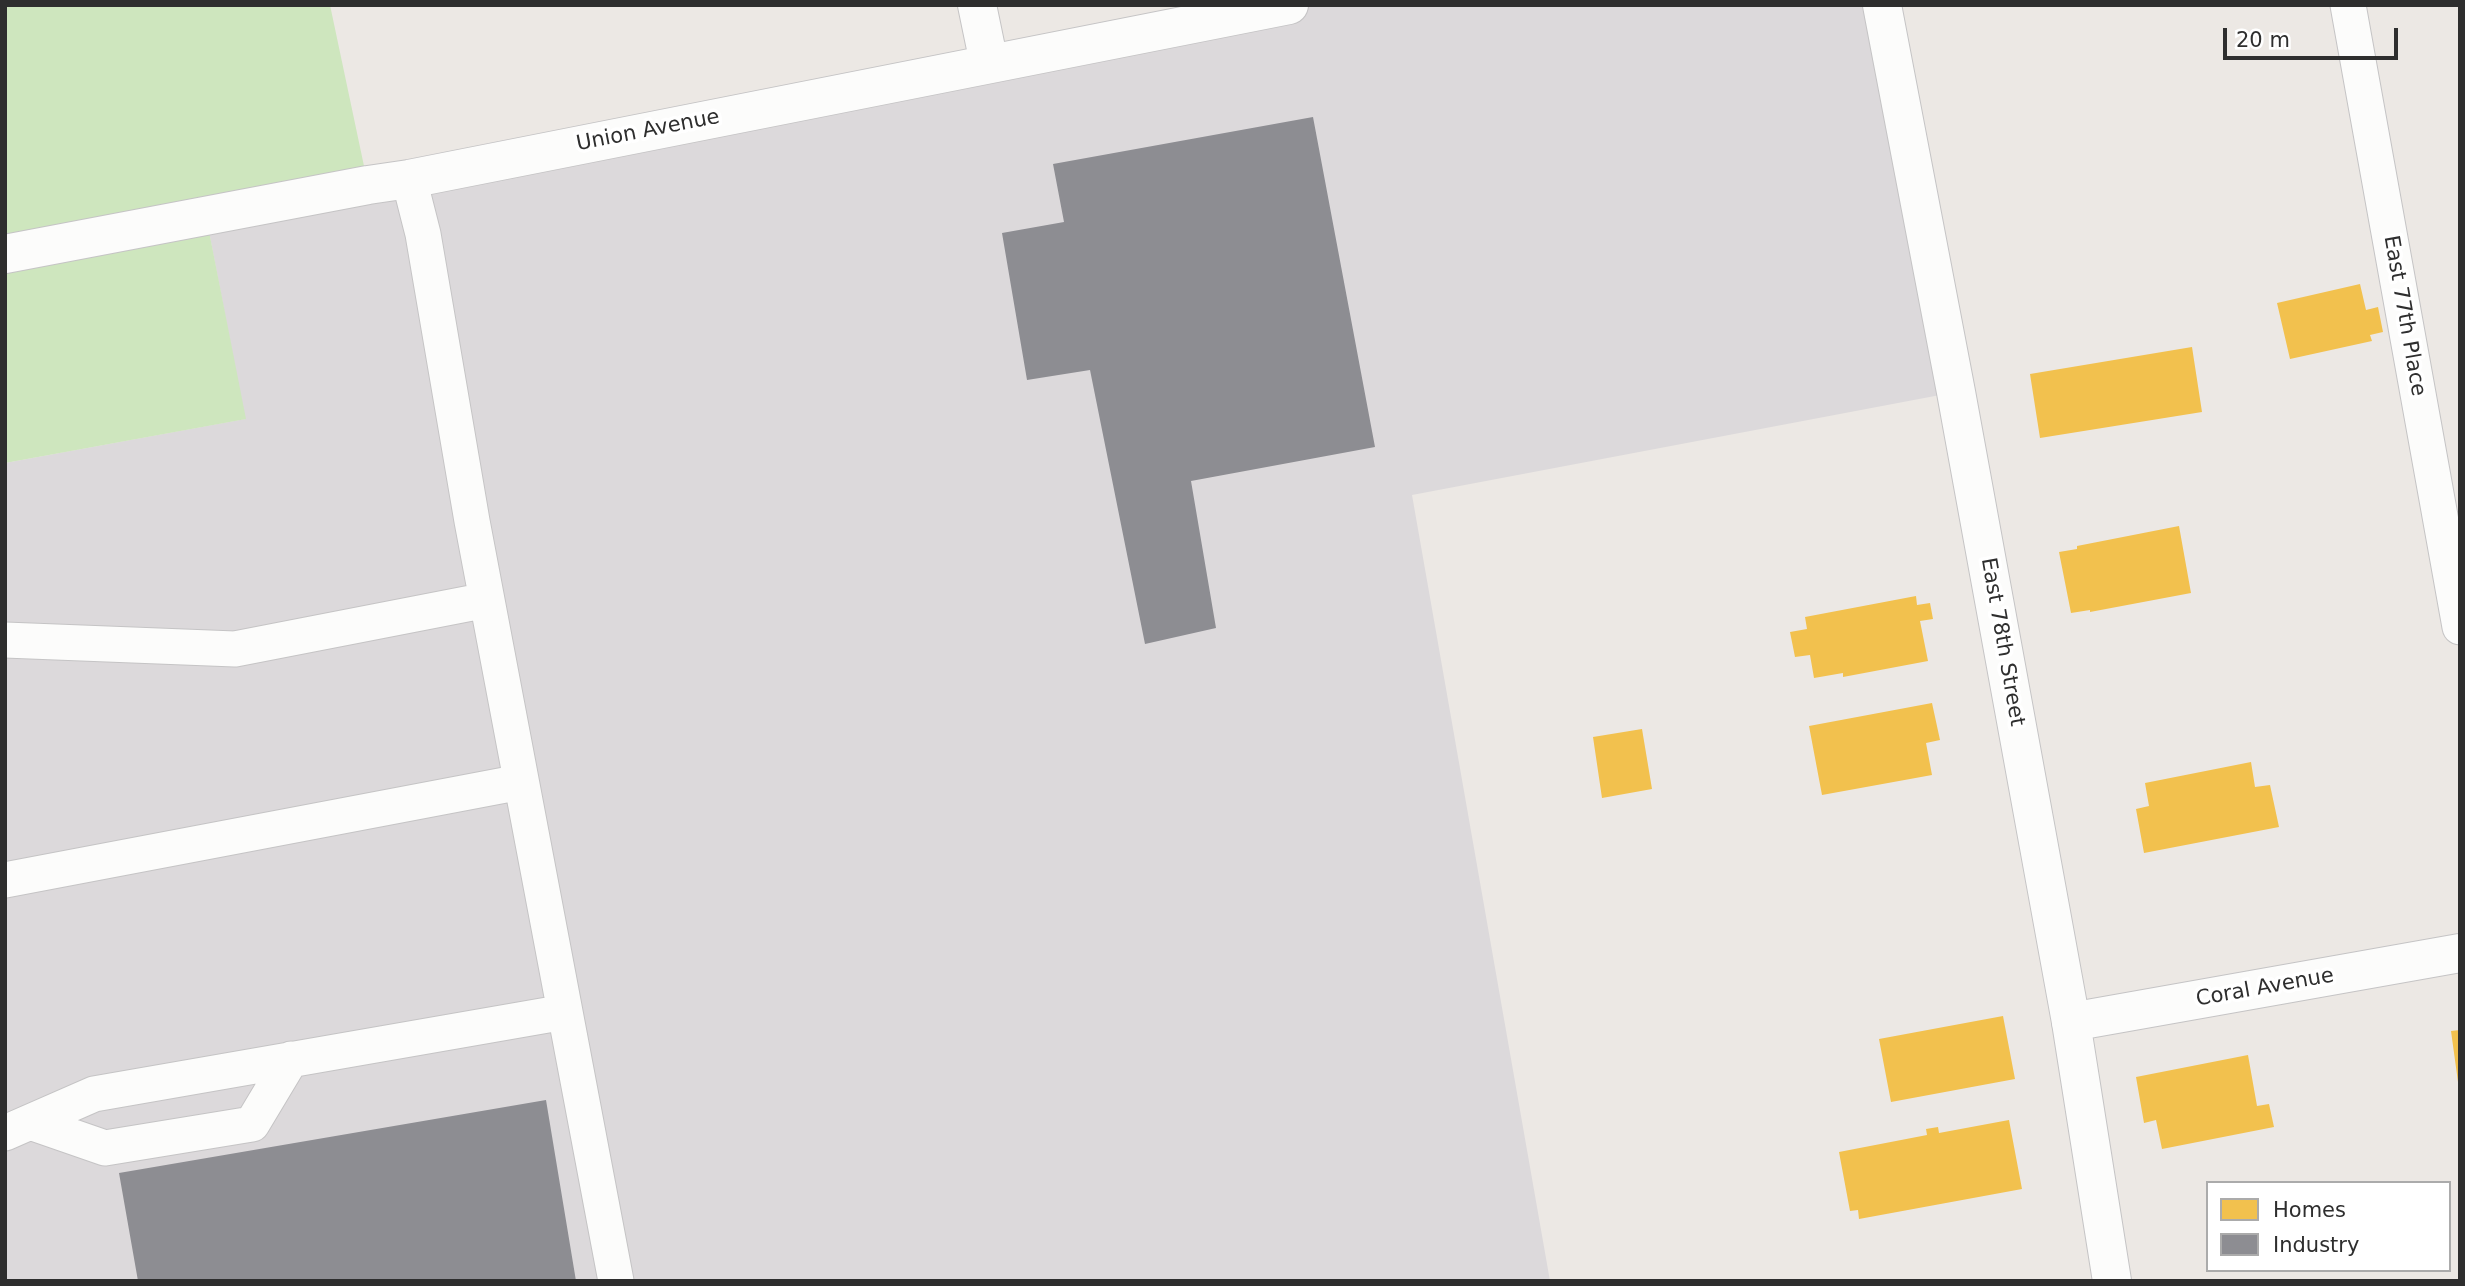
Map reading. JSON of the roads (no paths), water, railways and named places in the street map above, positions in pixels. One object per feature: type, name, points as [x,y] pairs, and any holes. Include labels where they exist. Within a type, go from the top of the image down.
[{"type":"main road","points":[[977,5],[989,63]]},
{"type":"main road","name":"Union Avenue","points":[[5,254],[409,179],[1289,5]]},
{"type":"main road","name":"East 78th Street","points":[[1882,5],[1959,406],[2071,1022],[2112,1281]]},
{"type":"main road","name":"Coral Avenue","points":[[2071,1022],[2460,953]]},
{"type":"lane","name":"East 77th Place","points":[[2348,5],[2460,626]]},
{"type":"lane","points":[[409,179],[423,234],[487,600],[616,1281]]},
{"type":"lane","points":[[5,640],[235,649],[487,600]]},
{"type":"lane","points":[[5,880],[521,782]]},
{"type":"lane","points":[[18,1128],[94,1094],[565,1012]]},
{"type":"lane","points":[[18,1128],[105,1147],[252,1124],[291,1059]]}]
